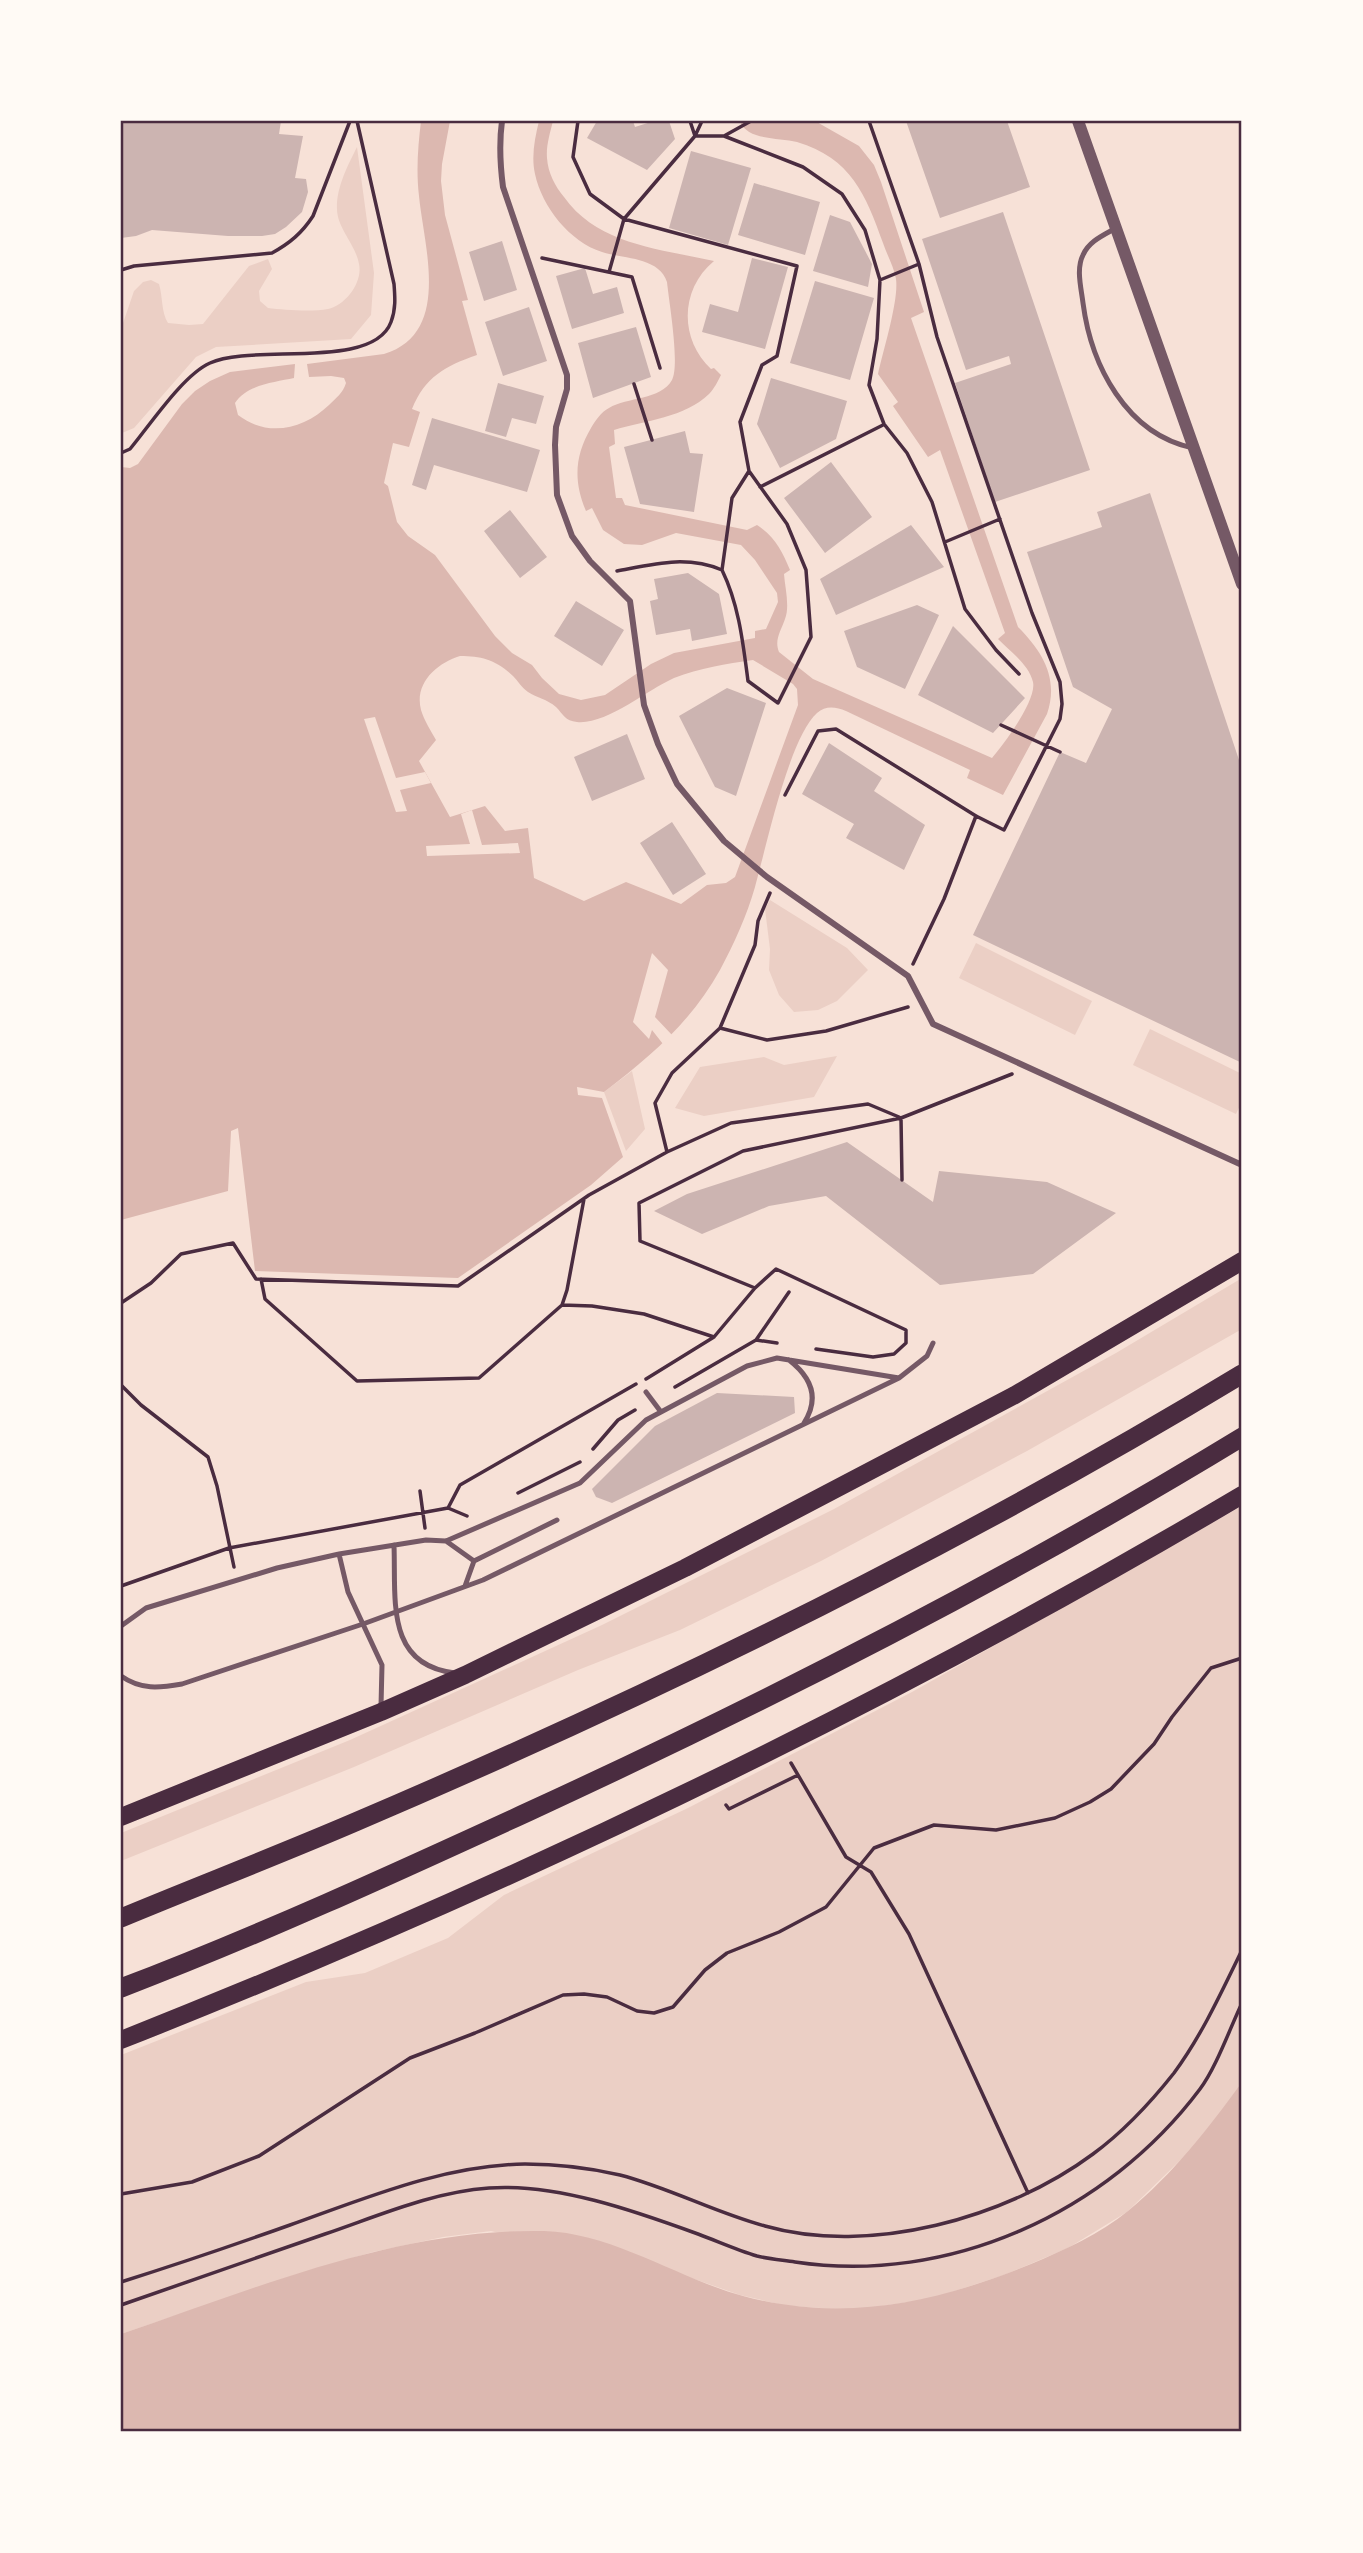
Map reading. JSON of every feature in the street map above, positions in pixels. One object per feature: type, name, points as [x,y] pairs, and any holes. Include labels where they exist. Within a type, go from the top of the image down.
[{"type":"highway","points":[[121,1918],[352,1824],[584,1720],[800,1617],[1013,1505],[1156,1426],[1242,1374]]},
{"type":"highway","points":[[121,1988],[374,1883],[609,1775],[842,1660],[1177,1477],[1242,1437]]},
{"type":"main road","points":[[121,1817],[466,1675],[685,1568],[1015,1395],[1242,1261]]},
{"type":"main road","points":[[121,2040],[401,1926],[592,1839],[843,1715],[1028,1616],[1242,1495]]},
{"type":"street","points":[[502,121],[500,136],[503,187],[567,375],[567,389],[556,436],[556,495],[572,536],[590,561],[631,601],[644,705],[658,744],[677,783],[724,841],[767,877],[908,976],[933,1024],[1026,1069],[1242,1165]]},
{"type":"street","points":[[1078,121],[1242,584]]},
{"type":"lane","points":[[1116,228],[1094,241],[1083,255],[1079,274],[1085,322],[1100,368],[1132,415],[1172,444],[1194,449]]},
{"type":"lane","points":[[121,1676],[141,1687],[161,1688],[182,1684],[363,1624],[483,1580],[899,1378],[927,1356],[933,1343]]},
{"type":"lane","points":[[121,1626],[146,1608],[237,1579],[339,1554],[426,1540],[446,1541],[580,1483],[646,1420],[761,1361],[787,1359],[899,1378]]},
{"type":"lane","points":[[787,1359],[799,1368],[812,1390],[811,1412],[804,1423]]},
{"type":"lane","points":[[646,1392],[661,1412]]},
{"type":"lane","points":[[465,1586],[474,1561],[557,1520]]},
{"type":"lane","points":[[446,1541],[474,1561]]},
{"type":"lane","points":[[394,1545],[397,1612],[403,1638],[416,1659],[435,1670],[466,1675]]},
{"type":"lane","points":[[339,1554],[348,1592],[382,1665],[381,1712]]},
{"type":"path","points":[[121,270],[134,266],[272,253],[290,243],[313,216],[350,121]]},
{"type":"path","points":[[121,453],[130,450],[178,390],[211,362],[233,357],[332,351],[364,346],[377,341],[391,324],[395,304],[394,284],[356,121]]},
{"type":"path","points":[[578,121],[573,157],[578,170],[590,194],[624,219],[797,266],[776,356],[762,365],[740,422],[749,471],[787,524],[806,570],[811,637],[778,703],[748,681],[741,629],[732,590],[722,570],[732,498],[749,471]]},
{"type":"path","points":[[690,121],[695,135]]},
{"type":"path","points":[[609,272],[624,219],[695,135],[702,121]]},
{"type":"path","points":[[724,136],[751,121]]},
{"type":"path","points":[[785,795],[818,731],[836,729],[976,816],[1004,830],[1060,719],[1062,705],[1060,682],[1032,613],[937,337],[919,264],[869,121]]},
{"type":"path","points":[[695,135],[724,136],[803,167],[842,194],[864,230],[880,280],[877,339],[869,385],[884,424],[906,453],[926,490],[945,542],[964,609],[1019,674]]},
{"type":"path","points":[[526,254],[632,276],[660,368]]},
{"type":"path","points":[[880,280],[919,264]]},
{"type":"path","points":[[634,384],[652,440]]},
{"type":"path","points":[[760,487],[884,424]]},
{"type":"path","points":[[945,542],[1000,519]]},
{"type":"path","points":[[603,573],[675,560],[706,563],[722,570]]},
{"type":"path","points":[[1001,725],[1060,752]]},
{"type":"path","points":[[908,976],[944,899],[976,816]]},
{"type":"path","points":[[667,1152],[655,1103],[672,1073],[720,1028],[755,945],[758,921],[776,882]]},
{"type":"path","points":[[720,1028],[767,1040],[827,1031],[921,1003]]},
{"type":"path","points":[[448,1508],[460,1485],[714,1337],[755,1289],[640,1241],[639,1203],[743,1150],[901,1118],[1026,1069]]},
{"type":"path","points":[[121,1303],[151,1283],[181,1254],[233,1243],[256,1279],[458,1286],[584,1199],[667,1152],[731,1123],[868,1104],[901,1118]]},
{"type":"path","points":[[901,1118],[902,1180]]},
{"type":"path","points":[[261,1279],[265,1299],[357,1381],[479,1378],[562,1305],[584,1199]]},
{"type":"path","points":[[756,1340],[789,1292]]},
{"type":"path","points":[[562,1305],[592,1306],[644,1314],[714,1337]]},
{"type":"path","points":[[121,1385],[141,1405],[208,1457],[237,1579]]},
{"type":"path","points":[[420,1490],[426,1540]]},
{"type":"path","points":[[121,1586],[229,1548],[422,1512]]},
{"type":"path","points":[[121,2194],[191,2182],[259,2156],[410,2058],[563,1995],[607,1997],[637,2011],[654,2012],[673,2007],[705,1969],[727,1953],[779,1932],[826,1907],[874,1848],[934,1825],[996,1830],[1055,1818],[1090,1802],[1111,1789],[1154,1744],[1211,1668],[1242,1658]]},
{"type":"path","points":[[791,1763],[846,1857],[871,1872],[909,1934],[1028,2193]]},
{"type":"path","points":[[726,1805],[729,1809],[798,1775]]},
{"type":"path","points":[[121,2282],[227,2248],[361,2199],[431,2177],[480,2167],[524,2164],[567,2166],[620,2175],[766,2227],[826,2236],[879,2234],[944,2224],[1028,2193],[1092,2155],[1139,2112],[1174,2072],[1215,2005],[1242,1950]]},
{"type":"path","points":[[121,2305],[397,2209],[450,2193],[489,2188],[520,2187],[608,2203],[758,2256],[820,2266],[882,2266],[950,2256],[1005,2238],[1054,2215],[1106,2183],[1157,2138],[1202,2087],[1242,2003]]},
{"type":"shaded area","points":[[421,121],[450,121],[441,181],[445,215],[468,300],[462,301],[477,355],[446,368],[423,389],[412,409],[420,412],[409,447],[393,443],[384,483],[388,486],[397,522],[408,536],[435,555],[495,636],[512,653],[532,665],[559,694],[581,700],[605,695],[651,664],[674,653],[755,638],[755,631],[766,629],[778,602],[777,593],[755,560],[741,545],[676,533],[642,545],[624,544],[603,530],[592,508],[586,511],[579,489],[578,468],[586,438],[596,420],[606,410],[616,404],[652,395],[672,380],[675,361],[673,333],[667,282],[663,274],[649,263],[590,247],[559,222],[544,199],[535,174],[534,147],[539,121],[553,121],[547,149],[549,169],[552,179],[578,213],[594,226],[612,235],[652,248],[714,261],[695,285],[688,314],[693,343],[711,369],[714,368],[721,375],[709,394],[689,408],[614,430],[615,444],[609,447],[616,498],[622,498],[625,505],[747,530],[757,525],[769,534],[790,570],[784,574],[787,608],[778,639],[779,652],[813,679],[992,758],[1025,710],[1033,690],[1033,682],[1023,664],[998,639],[1005,633],[940,450],[928,457],[893,406],[898,402],[878,374],[893,312],[896,279],[863,194],[843,168],[816,149],[797,142],[756,135],[749,132],[740,121],[815,121],[859,146],[874,165],[881,182],[924,312],[911,318],[1018,627],[1035,646],[1050,678],[1050,701],[1047,714],[1003,795],[967,778],[970,770],[846,711],[839,708],[820,710],[797,745],[748,908],[709,989],[669,1037],[604,1092],[577,1087],[578,1095],[602,1098],[623,1157],[591,1185],[458,1278],[255,1271],[238,1128],[231,1131],[228,1191],[121,1220],[121,467],[130,468],[138,464],[182,404],[210,381],[230,372],[295,364],[294,378],[253,388],[235,403],[238,415],[261,427],[285,428],[297,425],[329,405],[346,383],[344,378],[309,377],[307,364],[384,354],[405,343],[419,328],[426,308],[429,286],[418,186]],"holes":[[[468,656],[482,658],[501,666],[528,692],[553,704],[567,719],[577,722],[613,713],[674,678],[723,665],[753,660],[793,684],[797,689],[798,705],[735,877],[726,883],[707,885],[681,904],[626,882],[584,901],[534,878],[528,828],[505,831],[485,806],[450,817],[419,761],[436,740],[422,714],[421,691],[429,675],[436,669],[451,659]]]},
{"type":"shaded area","points":[[357,147],[374,273],[371,315],[351,339],[216,347],[196,357],[134,428],[122,433],[121,329],[134,291],[143,282],[151,280],[159,284],[168,323],[189,325],[203,324],[249,266],[268,259],[272,269],[259,291],[260,301],[268,308],[306,311],[328,309],[341,303],[352,292],[360,271],[359,264],[340,223],[337,201],[343,177]]},
{"type":"shaded area","points":[[770,900],[847,948],[868,970],[837,1001],[818,1010],[794,1012],[779,995],[769,970],[770,949],[765,909]]},
{"type":"shaded area","points":[[976,943],[1092,1001],[1075,1035],[959,978]]},
{"type":"shaded area","points":[[1150,1029],[1242,1074],[1242,1101],[1236,1114],[1133,1065]]},
{"type":"shaded area","points":[[837,1056],[814,1097],[704,1116],[675,1108],[700,1067],[764,1057],[784,1065]]},
{"type":"shaded area","points":[[632,1071],[645,1129],[626,1151],[604,1092]]},
{"type":"shaded area","points":[[1242,1278],[1242,1329],[1027,1451],[821,1561],[680,1630],[578,1670],[354,1767],[121,1861],[121,1833],[350,1740],[602,1625],[834,1509],[1116,1353]]},
{"type":"shaded area","points":[[1242,1506],[1242,2082],[1201,2140],[1127,2212],[1068,2248],[1004,2275],[930,2299],[854,2310],[787,2306],[740,2295],[694,2279],[491,2231],[443,2237],[373,2252],[304,2272],[121,2334],[121,2055],[306,1982],[365,1973],[448,1938],[504,1895],[688,1808],[912,1692]]},
{"type":"shaded area","points":[[1242,2082],[1242,2432],[121,2432],[121,2334],[328,2264],[435,2239],[489,2233],[544,2231],[570,2234],[595,2239],[743,2296],[818,2308],[889,2305],[960,2289],[1056,2253],[1117,2219],[1175,2166]]},
{"type":"pier","points":[[375,717],[396,778],[425,772],[431,783],[400,790],[407,811],[396,812],[364,719]]},
{"type":"pier","points":[[472,810],[482,845],[518,843],[520,853],[427,856],[426,846],[470,844],[461,814]]},
{"type":"pier","points":[[652,953],[668,970],[655,1017],[672,1035],[663,1044],[652,1030],[649,1039],[633,1022]]},
{"type":"building","points":[[121,121],[281,121],[279,134],[303,136],[295,178],[306,179],[308,192],[302,212],[275,234],[262,236],[152,230],[121,238]]},
{"type":"building","points":[[597,121],[633,121],[635,127],[654,121],[669,121],[675,139],[647,170],[587,138]]},
{"type":"building","points":[[906,121],[1007,121],[1030,187],[940,218]]},
{"type":"building","points":[[691,151],[751,168],[728,245],[669,228]]},
{"type":"building","points":[[754,183],[820,202],[805,255],[738,235]]},
{"type":"building","points":[[1003,212],[1090,470],[995,502],[955,383],[1011,364],[1009,356],[966,370],[922,239]]},
{"type":"building","points":[[830,215],[850,222],[872,264],[868,287],[813,271]]},
{"type":"building","points":[[502,241],[517,290],[484,301],[469,252]]},
{"type":"building","points":[[752,258],[788,267],[765,349],[702,332],[710,304],[738,312]]},
{"type":"building","points":[[585,268],[593,294],[617,287],[624,313],[572,329],[556,276]]},
{"type":"building","points":[[815,281],[874,298],[850,380],[790,363]]},
{"type":"building","points":[[529,307],[547,361],[503,376],[485,322]]},
{"type":"building","points":[[636,327],[651,377],[593,398],[578,343]]},
{"type":"building","points":[[771,378],[847,401],[836,439],[780,468],[757,424]]},
{"type":"building","points":[[498,383],[544,396],[536,424],[512,418],[506,437],[485,431]]},
{"type":"building","points":[[432,418],[540,450],[527,492],[434,465],[426,490],[412,485]]},
{"type":"building","points":[[685,431],[690,453],[703,454],[694,512],[640,504],[624,447]]},
{"type":"building","points":[[831,462],[872,517],[825,553],[784,498]]},
{"type":"building","points":[[1150,493],[1242,769],[1242,1063],[973,935],[1060,752],[1086,763],[1112,709],[1073,687],[1027,552],[1102,527],[1097,512]]},
{"type":"building","points":[[510,510],[547,557],[520,578],[484,531]]},
{"type":"building","points":[[911,525],[944,567],[836,615],[820,579]]},
{"type":"building","points":[[688,573],[719,594],[727,634],[692,641],[690,629],[656,635],[650,601],[658,599],[654,579]]},
{"type":"building","points":[[576,601],[624,630],[602,666],[554,636]]},
{"type":"building","points":[[917,605],[939,615],[905,689],[857,667],[844,631]]},
{"type":"building","points":[[953,626],[1025,698],[993,733],[918,695]]},
{"type":"building","points":[[727,688],[766,703],[736,796],[715,787],[679,716]]},
{"type":"building","points":[[627,734],[645,779],[592,801],[574,757]]},
{"type":"building","points":[[829,743],[882,778],[874,791],[925,825],[904,870],[846,838],[854,824],[802,794]]},
{"type":"building","points":[[672,822],[706,874],[673,895],[640,843]]},
{"type":"building","points":[[847,1142],[933,1202],[939,1171],[1047,1182],[1116,1213],[1033,1274],[940,1285],[826,1196],[769,1206],[702,1234],[654,1211],[687,1194]]},
{"type":"building","points":[[717,1393],[794,1397],[795,1413],[612,1503],[596,1497],[592,1489],[655,1426]]}]
